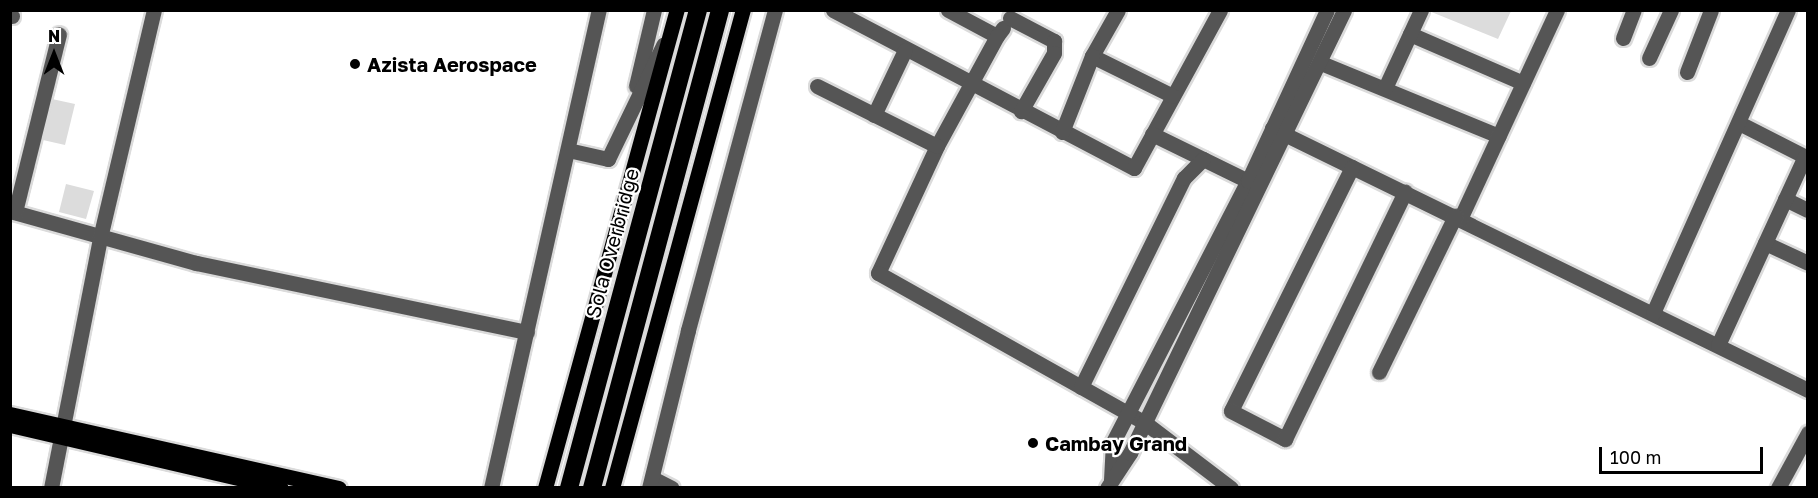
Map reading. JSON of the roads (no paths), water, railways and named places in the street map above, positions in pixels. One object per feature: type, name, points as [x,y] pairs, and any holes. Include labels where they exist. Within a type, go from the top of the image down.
[{"type":"highway","name":"Sola Overbridge","points":[[569,488],[698,10]]},
{"type":"highway","points":[[592,488],[720,10]]},
{"type":"main road","points":[[612,488],[743,10]]},
{"type":"main road","points":[[545,488],[675,17]]},
{"type":"main road","points":[[10,414],[64,432],[281,488]]},
{"type":"main road","points":[[10,425],[64,432],[339,488]]},
{"type":"street","points":[[51,488],[64,432],[100,238],[154,10]]},
{"type":"street","points":[[491,488],[599,10]]},
{"type":"street","points":[[608,159],[631,105],[654,10]]},
{"type":"street","points":[[672,488],[651,482],[688,330],[775,10]]},
{"type":"street","points":[[833,10],[972,86],[1134,168],[1220,10]]},
{"type":"street","points":[[948,10],[997,36]]},
{"type":"street","points":[[1062,132],[1092,56],[1118,10]]},
{"type":"street","points":[[1109,484],[1130,453],[1279,132],[1327,10]]},
{"type":"street","points":[[1109,484],[1113,442],[1248,181],[1321,63],[1344,10]]},
{"type":"street","points":[[1385,88],[1421,10]]},
{"type":"street","points":[[1623,38],[1635,10]]},
{"type":"street","points":[[1649,58],[1671,10]]},
{"type":"street","points":[[1687,72],[1711,10]]},
{"type":"street","points":[[1379,372],[1499,136],[1555,11]]},
{"type":"street","points":[[1653,313],[1739,123],[1782,12]]},
{"type":"street","points":[[1021,111],[1054,53],[1054,42],[1013,14],[997,36],[938,146],[878,273],[1144,422],[1231,488]]},
{"type":"street","points":[[608,159],[675,17]]},
{"type":"street","points":[[59,34],[13,212],[196,263],[527,332]]},
{"type":"street","points":[[1410,34],[1523,83]]},
{"type":"street","points":[[874,115],[905,50]]},
{"type":"street","points":[[1092,56],[1173,96]]},
{"type":"street","points":[[1321,63],[1499,136]]},
{"type":"street","points":[[817,86],[938,146]]},
{"type":"street","points":[[1718,345],[1806,157],[1739,123]]},
{"type":"street","points":[[1279,132],[1808,390]]},
{"type":"street","points":[[1152,134],[1248,181]]},
{"type":"street","points":[[568,150],[608,159]]},
{"type":"street","points":[[1081,387],[1185,178],[1203,159]]},
{"type":"street","points":[[1352,167],[1231,411],[1285,439],[1405,192]]},
{"type":"street","points":[[1785,199],[1808,210]]},
{"type":"street","points":[[1765,243],[1808,263]]},
{"type":"street","points":[[1778,488],[1808,433]]},
{"type":"place","name":"Azista Aerospace","points":[[355,64]]},
{"type":"place","name":"Cambay Grand","points":[[1033,443]]}]
